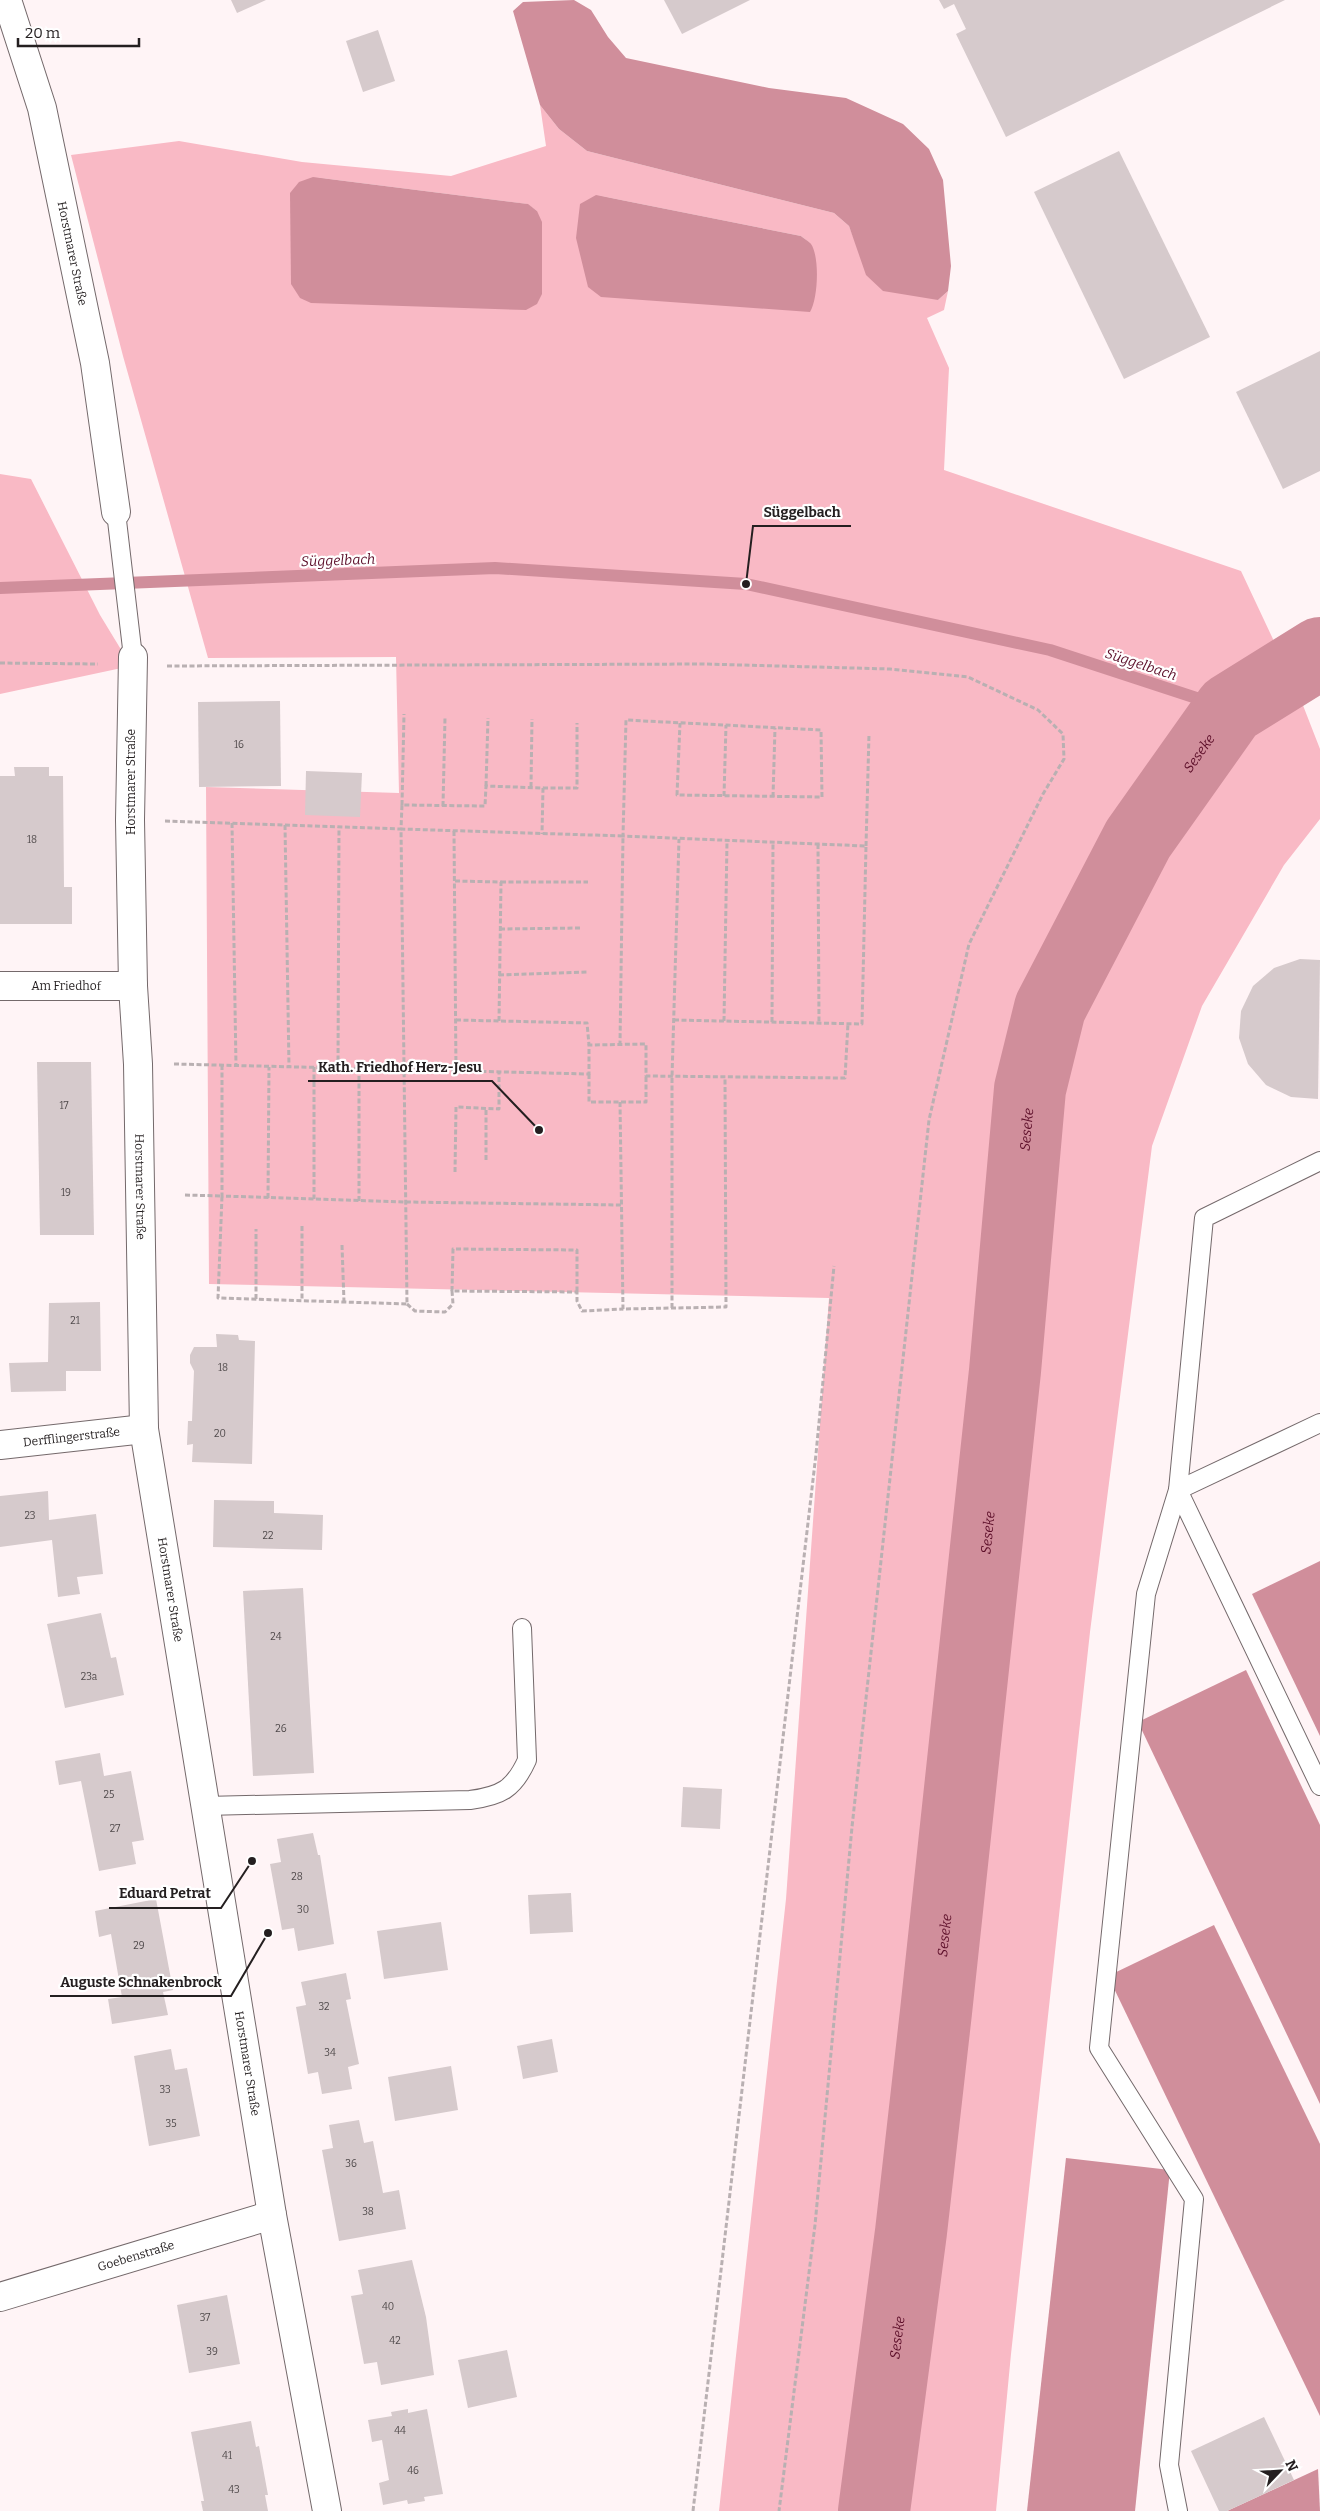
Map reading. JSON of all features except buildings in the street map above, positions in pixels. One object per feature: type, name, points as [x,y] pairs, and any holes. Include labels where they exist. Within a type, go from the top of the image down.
[{"type":"street","name":"Horstmarer Straße","points":[[7,0],[46,127],[95,363],[116,512]]},
{"type":"street","name":"Horstmarer Straße","points":[[132,661],[130,820],[133,986],[138,1064],[144,1429],[272,2215],[327,2511]]},
{"type":"street","name":"Am Friedhof","points":[[0,986],[133,986]]},
{"type":"street","name":"Derfflingerstraße","points":[[0,1445],[144,1429]]},
{"type":"street","name":"Goebenstraße","points":[[0,2297],[272,2215]]},
{"type":"lane","points":[[116,512],[132,661]]},
{"type":"lane","points":[[1178,2511],[1169,2465],[1194,2199],[1100,2048],[1146,1594],[1178,1490],[1204,1218],[1320,1161]]},
{"type":"lane","points":[[1178,1490],[1320,1423]]},
{"type":"lane","points":[[1178,1490],[1320,1786]]},
{"type":"lane","points":[[205,1806],[470,1800],[499,1794],[511,1786],[520,1775],[527,1760],[522,1628]]},
{"type":"path","points":[[0,663],[132,661],[704,664],[890,669],[968,677],[1038,710],[1063,734],[1064,759],[1043,794],[969,944],[928,1120],[854,1817],[815,2225],[779,2511]]},
{"type":"path","points":[[404,714],[401,829],[407,1304]]},
{"type":"path","points":[[443,806],[445,718]]},
{"type":"path","points":[[402,805],[485,806],[488,718]]},
{"type":"path","points":[[531,787],[532,719]]},
{"type":"path","points":[[620,1044],[626,720],[820,730],[822,797],[676,795],[680,723]]},
{"type":"path","points":[[486,786],[577,788],[577,723]]},
{"type":"path","points":[[724,796],[726,725]]},
{"type":"path","points":[[773,797],[775,728]]},
{"type":"path","points":[[674,1020],[862,1024],[869,734]]},
{"type":"path","points":[[542,834],[543,788]]},
{"type":"path","points":[[130,820],[866,846]]},
{"type":"path","points":[[232,824],[236,1066]]},
{"type":"path","points":[[285,825],[288,1067]]},
{"type":"path","points":[[338,1068],[339,827]]},
{"type":"path","points":[[454,831],[456,1071]]},
{"type":"path","points":[[672,1308],[672,1077],[679,839]]},
{"type":"path","points":[[724,1021],[727,841]]},
{"type":"path","points":[[772,1022],[773,842]]},
{"type":"path","points":[[818,844],[819,1023]]},
{"type":"path","points":[[455,882],[588,882]]},
{"type":"path","points":[[498,1021],[501,882]]},
{"type":"path","points":[[500,929],[580,928]]},
{"type":"path","points":[[500,975],[587,972]]},
{"type":"path","points":[[456,1020],[586,1023],[589,1044],[589,1102],[646,1102],[646,1044],[589,1044]]},
{"type":"path","points":[[646,1076],[845,1078],[848,1023]]},
{"type":"path","points":[[138,1064],[589,1074]]},
{"type":"path","points":[[222,1065],[222,1196],[218,1298],[407,1304],[415,1311],[445,1312],[453,1304],[453,1249],[577,1250],[577,1301],[582,1311],[726,1307],[725,1077]]},
{"type":"path","points":[[268,1198],[269,1067]]},
{"type":"path","points":[[314,1067],[314,1199]]},
{"type":"path","points":[[359,1201],[360,1068]]},
{"type":"path","points":[[455,1172],[456,1107],[499,1109],[499,1072]]},
{"type":"path","points":[[620,1102],[623,1309]]},
{"type":"path","points":[[486,1108],[486,1160]]},
{"type":"path","points":[[185,1195],[359,1201],[622,1205]]},
{"type":"path","points":[[302,1226],[302,1300]]},
{"type":"path","points":[[256,1229],[256,1299]]},
{"type":"path","points":[[342,1245],[344,1302]]},
{"type":"path","points":[[693,2511],[816,1454],[834,1266]]},
{"type":"path","points":[[452,1291],[577,1292]]},
{"type":"shaded area","points":[[574,0],[591,10],[608,37],[626,58],[769,88],[846,98],[903,124],[929,149],[943,180],[951,266],[948,291],[938,300],[883,291],[866,275],[849,226],[834,213],[587,151],[559,129],[540,105],[513,11],[523,2]]},
{"type":"shaded area","points":[[540,105],[559,129],[587,151],[834,213],[849,226],[858,249],[938,300],[948,291],[944,310],[927,318],[949,368],[944,470],[1241,571],[1297,690],[1320,749],[1320,819],[1284,865],[1202,1006],[1152,1146],[1090,1632],[1011,2354],[996,2511],[719,2511],[786,1899],[829,1298],[209,1284],[206,787],[399,793],[396,657],[208,658],[123,356],[71,155],[179,141],[302,162],[451,176],[546,146]],"holes":[[[313,177],[527,204],[537,211]],[[596,195],[801,236],[810,243]]]},
{"type":"shaded area","points":[[313,177],[528,204],[537,211],[542,222],[542,294],[537,304],[526,310],[311,303],[300,298],[291,284],[290,193],[299,182]]},
{"type":"shaded area","points":[[596,195],[801,236],[811,244],[816,258],[815,298],[810,312],[601,297],[588,287],[576,238],[580,204]]},
{"type":"shaded area","points":[[0,474],[31,479],[100,615],[131,666],[0,694]]},
{"type":"shaded area","points":[[1320,629],[1320,673],[1297,690],[1265,721],[1244,676]]},
{"type":"shaded area","points":[[1320,1561],[1320,1736],[1252,1594]]},
{"type":"shaded area","points":[[1246,1670],[1320,1825],[1320,2104],[1138,1722]]},
{"type":"shaded area","points":[[1214,1925],[1320,2144],[1320,2416],[1108,1976]]},
{"type":"shaded area","points":[[1066,2158],[1170,2170],[1135,2511],[1027,2511]]},
{"type":"shaded area","points":[[1318,2469],[1320,2511],[1227,2511]]},
{"type":"waterway","name":"Süggelbach","points":[[0,588],[495,568],[746,584],[1050,650],[1230,709]]},
{"type":"waterway","name":"Seseke","points":[[874,2511],[911,2232],[936,2012],[1005,1371],[1030,1089],[1050,1008],[1138,839],[1230,709],[1320,653]]},
{"type":"place","name":"Süggelbach","points":[[746,584]]},
{"type":"place","name":"Kath. Friedhof Herz-Jesu","points":[[539,1130]]},
{"type":"place","name":"Eduard Petrat","points":[[252,1861]]},
{"type":"place","name":"Auguste Schnakenbrock","points":[[268,1933]]}]
